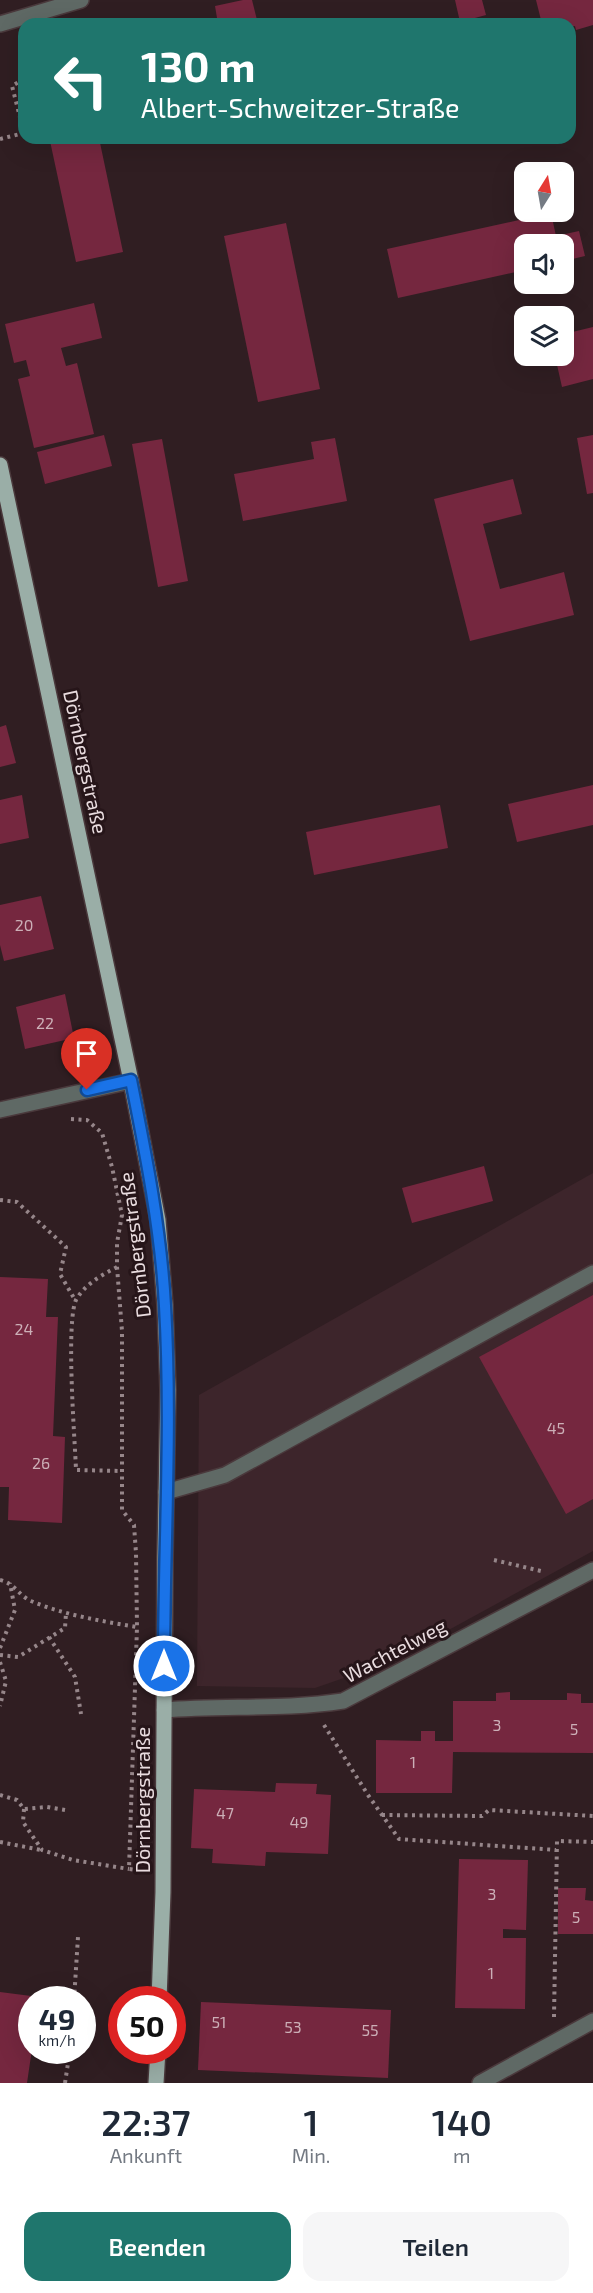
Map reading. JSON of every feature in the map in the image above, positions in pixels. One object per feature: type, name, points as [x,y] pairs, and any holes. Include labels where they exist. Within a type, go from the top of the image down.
[{"type":"main road","name":"Dörnbergstraße","points":[[0,465],[131,1080],[158,1220],[165,1305],[168,1390],[164,1892],[160,1986]]},
{"type":"main road","points":[[156,2083],[157,2064]]},
{"type":"street","points":[[20,18],[81,0]]},
{"type":"street","points":[[0,24],[18,19]]},
{"type":"street","points":[[0,1110],[131,1080]]},
{"type":"street","points":[[166,1492],[225,1475],[593,1273]]},
{"type":"street","name":"Wachtelweg","points":[[164,1710],[203,1707],[313,1706],[343,1701],[593,1570]]},
{"type":"street","points":[[480,2083],[593,2021]]},
{"type":"path","points":[[18,82],[12,86],[18,110]]},
{"type":"path","points":[[0,139],[18,134]]},
{"type":"path","points":[[67,1119],[87,1120],[102,1133],[122,1215],[117,1243],[122,1331],[122,1510],[134,1526],[137,1627],[129,1869]]},
{"type":"path","points":[[0,1200],[17,1202],[66,1247],[60,1274],[75,1300]]},
{"type":"path","points":[[117,1267],[90,1282],[75,1300],[71,1341],[76,1470],[122,1472]]},
{"type":"path","points":[[494,1560],[577,1580]]},
{"type":"path","points":[[0,1581],[10,1582],[28,1600],[66,1613],[137,1627]]},
{"type":"path","points":[[0,1648],[15,1610],[10,1582]]},
{"type":"path","points":[[0,1654],[18,1657],[64,1628],[66,1613]]},
{"type":"path","points":[[49,1637],[75,1677],[81,1714]]},
{"type":"path","points":[[0,1662],[6,1681],[0,1706]]},
{"type":"path","points":[[313,1706],[399,1839],[556,1850]]},
{"type":"path","points":[[0,1795],[17,1800],[24,1809],[23,1822],[42,1850]]},
{"type":"path","points":[[24,1809],[47,1807],[65,1810]]},
{"type":"path","points":[[382,1815],[482,1816],[489,1810],[593,1816]]},
{"type":"path","points":[[553,2043],[557,1841],[593,1842]]},
{"type":"path","points":[[0,1842],[42,1850],[73,1860],[143,1870],[142,1880]]},
{"type":"path","points":[[75,1986],[78,1937]]},
{"type":"path","points":[[65,2083],[68,2064]]},
{"type":"shaded area","points":[[593,1173],[593,1551],[390,1662],[315,1688],[197,1686],[199,1395]]},
{"type":"building","points":[[252,0],[256,18],[217,18],[215,6]]},
{"type":"building","points":[[455,0],[482,0],[486,15],[459,18]]},
{"type":"building","points":[[536,0],[593,0],[593,25],[576,30],[576,18],[540,18]]},
{"type":"building","points":[[51,144],[100,144],[123,252],[76,262]]},
{"type":"building","points":[[514,221],[553,222],[556,234],[514,234],[514,272],[398,298],[387,249]]},
{"type":"building","points":[[286,223],[320,389],[258,402],[224,236]]},
{"type":"building","points":[[579,231],[585,256],[574,259],[574,234],[565,234]]},
{"type":"building","points":[[94,303],[102,338],[61,348],[66,366],[77,363],[94,434],[34,448],[18,379],[30,376],[26,360],[14,363],[5,324]]},
{"type":"building","points":[[593,327],[593,379],[562,387],[557,366],[574,366],[574,332]]},
{"type":"building","points":[[104,435],[112,466],[45,484],[37,452]]},
{"type":"building","points":[[593,435],[593,493],[587,494],[577,438]]},
{"type":"building","points":[[335,438],[347,501],[243,521],[234,474],[314,459],[311,442]]},
{"type":"building","points":[[162,439],[188,581],[158,587],[132,444]]},
{"type":"building","points":[[513,479],[522,514],[483,524],[500,589],[564,572],[574,615],[470,641],[434,499]]},
{"type":"building","points":[[6,725],[16,763],[0,767],[0,727]]},
{"type":"building","points":[[593,785],[593,825],[517,842],[508,804]]},
{"type":"building","points":[[22,795],[29,838],[0,844],[0,800]]},
{"type":"building","points":[[440,805],[448,848],[314,875],[306,832]]},
{"type":"building","points":[[41,896],[54,949],[4,961],[0,945],[0,905]]},
{"type":"building","points":[[65,994],[74,1038],[25,1049],[16,1007]]},
{"type":"building","points":[[484,1166],[493,1201],[412,1223],[402,1188]]},
{"type":"building","points":[[0,1277],[48,1279],[46,1317],[58,1317],[53,1436],[65,1437],[62,1523],[8,1520],[9,1487],[0,1487]]},
{"type":"building","points":[[593,1295],[593,1499],[566,1514],[479,1357]]},
{"type":"building","points":[[510,1692],[510,1700],[567,1700],[567,1693],[581,1694],[581,1703],[593,1703],[593,1753],[453,1752],[452,1793],[376,1793],[376,1740],[421,1741],[421,1731],[435,1731],[435,1741],[453,1741],[453,1701],[496,1701],[496,1693]]},
{"type":"building","points":[[276,1783],[317,1784],[316,1794],[331,1795],[328,1854],[266,1852],[265,1866],[212,1863],[213,1849],[191,1848],[194,1789],[275,1792]]},
{"type":"building","points":[[459,1859],[528,1860],[526,1930],[503,1929],[503,1938],[526,1938],[525,2009],[455,2008]]},
{"type":"building","points":[[558,1888],[586,1888],[585,1900],[593,1901],[593,1934],[558,1934]]},
{"type":"building","points":[[0,1992],[18,1994],[18,2064],[30,2064],[27,2083],[0,2083]]},
{"type":"building","points":[[201,2002],[391,2010],[388,2078],[198,2070]]},
{"type":"route","points":[[87,1090],[131,1080],[158,1220],[165,1305],[168,1390],[164,1666]]}]
